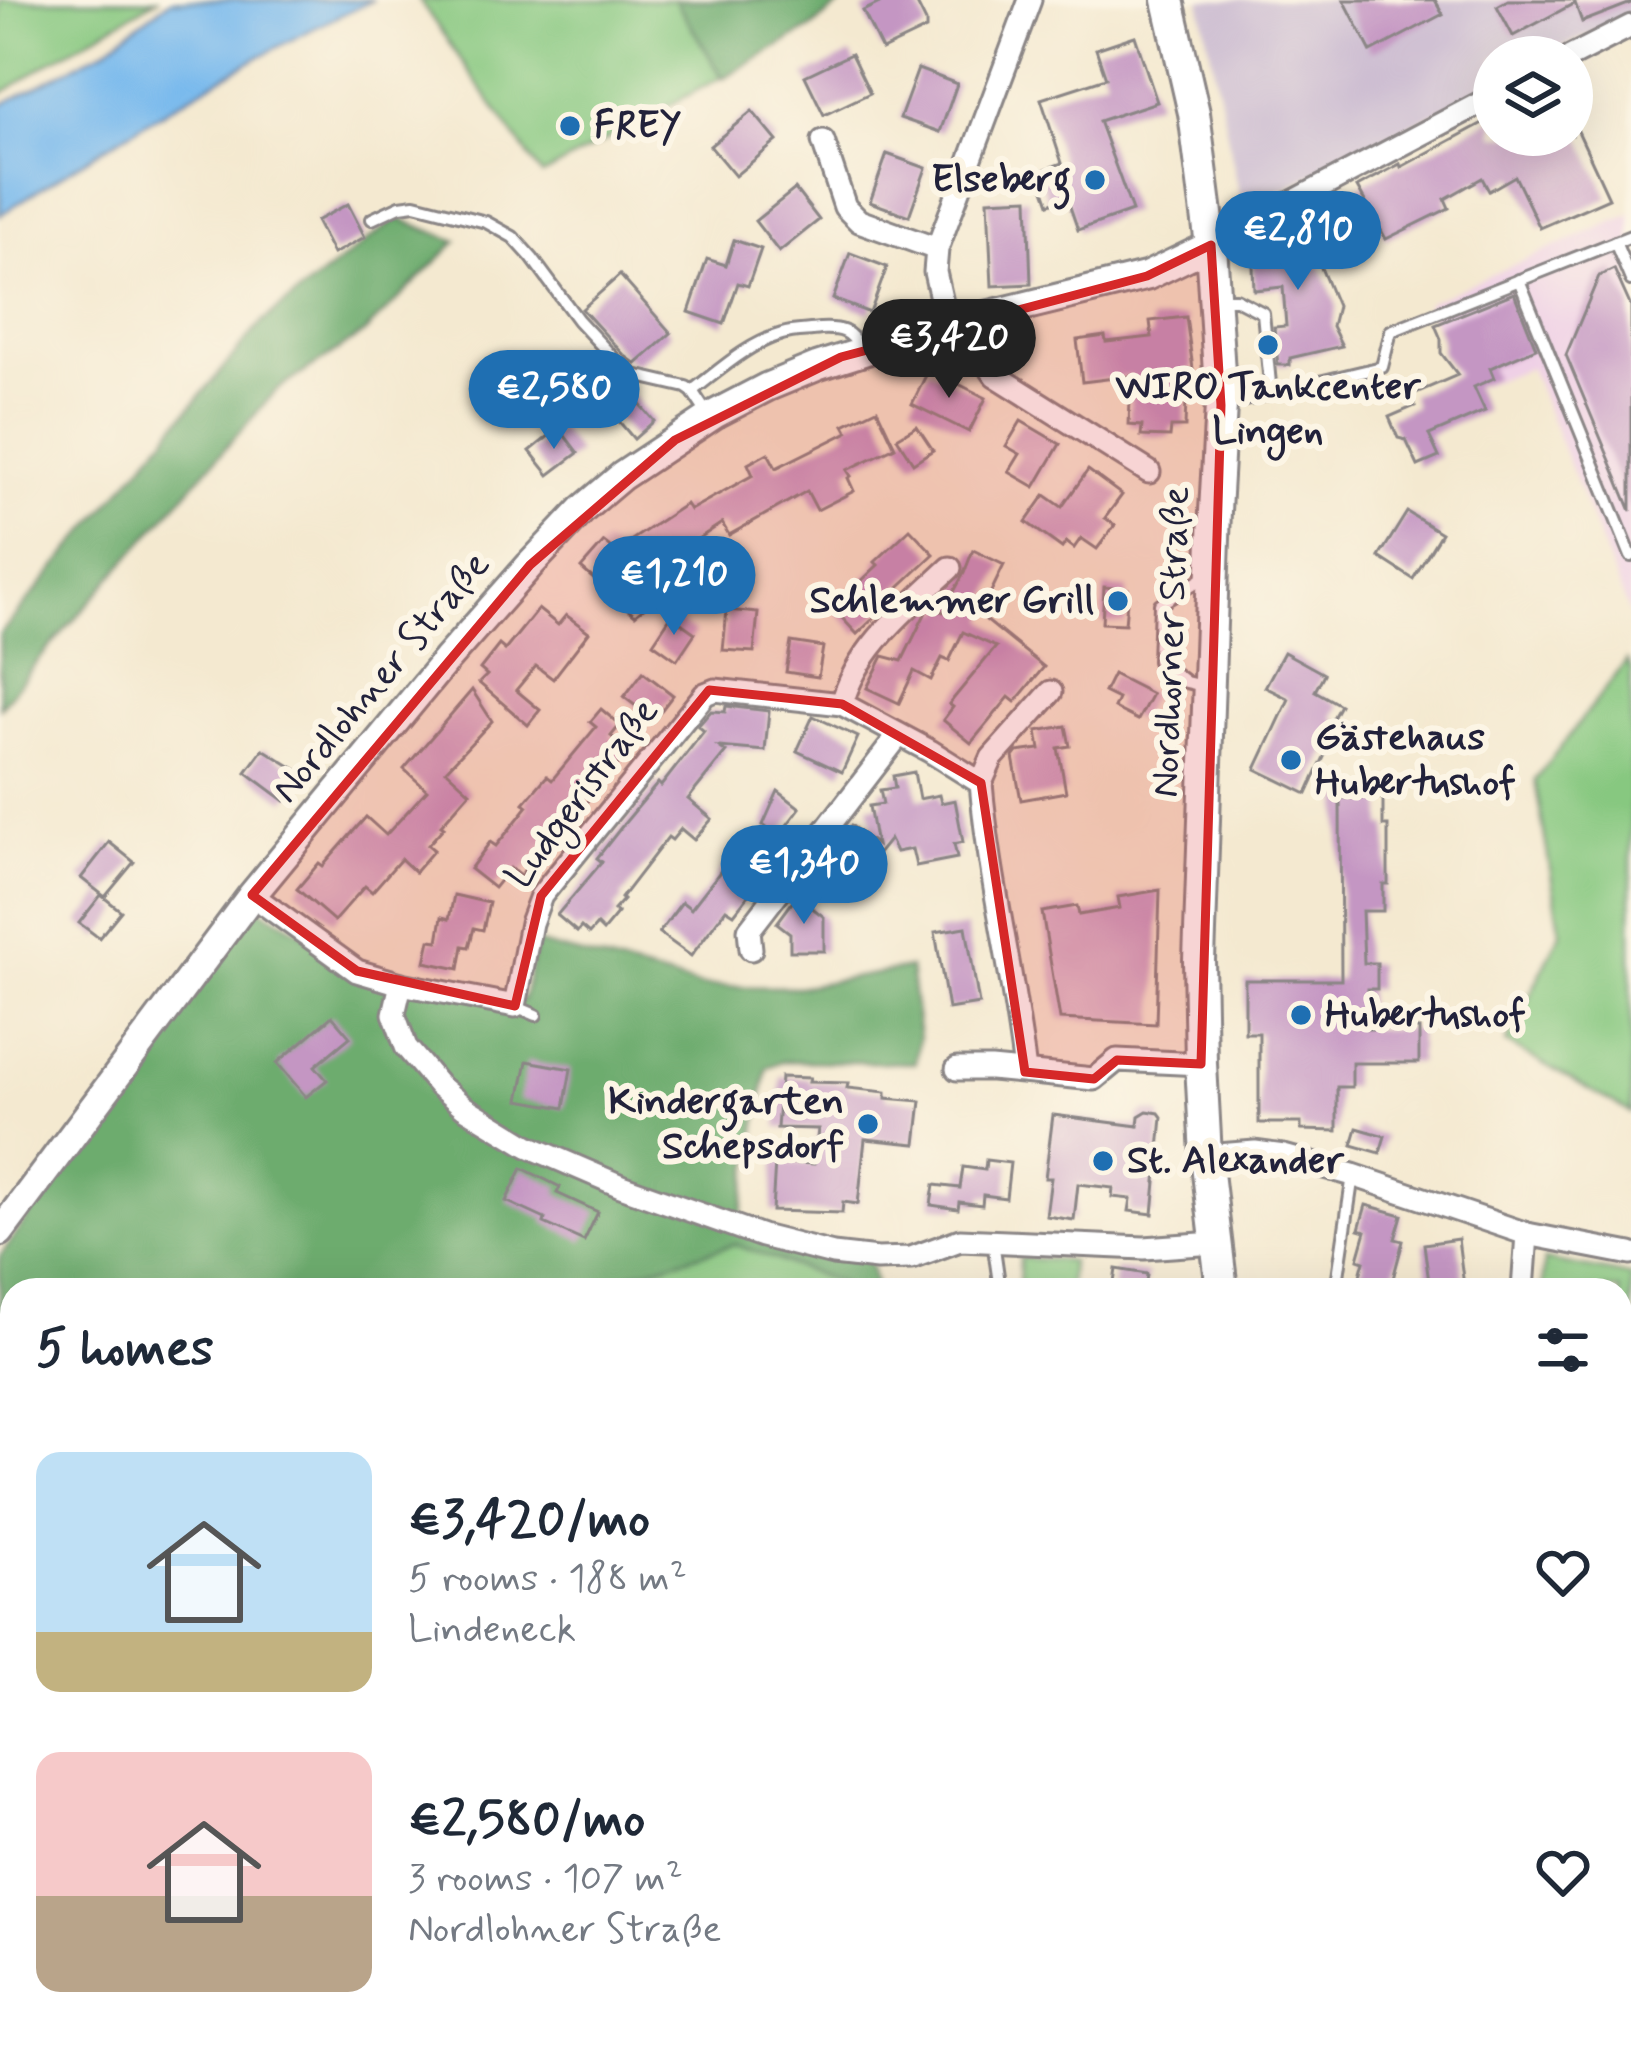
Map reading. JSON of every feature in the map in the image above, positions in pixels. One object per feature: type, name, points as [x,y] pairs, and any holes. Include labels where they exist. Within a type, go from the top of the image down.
[{"type":"main road","name":"Nordhorner Straße","points":[[1168,0],[1193,113],[1211,245],[1221,405],[1198,960],[1206,1156],[1220,1278]]},
{"type":"street","points":[[1030,0],[937,250],[935,272],[958,323],[995,375],[1149,472]]},
{"type":"street","points":[[1593,45],[1631,26]]},
{"type":"street","points":[[1211,245],[1473,107]]},
{"type":"street","points":[[823,141],[845,208],[859,221],[937,250]]},
{"type":"street","name":"Nordlohner Straße","points":[[0,1232],[251,895],[446,660],[568,524],[622,476],[767,387],[860,351],[1147,276],[1211,245]]},
{"type":"street","points":[[842,704],[847,683],[883,633],[950,568]]},
{"type":"street","name":"Ludgeristraße","points":[[251,895],[357,971],[525,1011],[531,922],[541,896],[705,694],[715,690],[842,704],[981,783]]},
{"type":"street","points":[[1025,1072],[981,783],[992,758],[1051,692]]},
{"type":"street","points":[[751,949],[749,929],[899,735]]},
{"type":"street","points":[[401,984],[394,1014],[406,1047],[464,1107],[547,1154],[762,1236],[855,1258],[911,1258],[960,1240],[1144,1248],[1215,1243]]},
{"type":"street","points":[[956,1069],[1094,1078],[1117,1060],[1201,1064]]},
{"type":"street","points":[[1206,1156],[1255,1152],[1284,1156],[1527,1234],[1631,1254]]},
{"type":"street","points":[[1524,1278],[1527,1234]]},
{"type":"lane","points":[[372,219],[408,203],[486,222],[513,237],[618,364],[634,375],[686,387],[710,418]]},
{"type":"lane","points":[[1221,405],[1382,367],[1391,331],[1631,236]]},
{"type":"lane","points":[[1615,242],[1631,280]]},
{"type":"lane","points":[[1519,280],[1631,556]]},
{"type":"lane","points":[[1216,299],[1236,298],[1263,313],[1271,394]]},
{"type":"lane","points":[[692,391],[752,346],[784,333],[847,331],[860,351]]},
{"type":"lane","points":[[1210,687],[1186,682],[1158,661],[1160,604],[1213,573]]},
{"type":"lane","points":[[1338,1278],[1353,1175]]},
{"type":"lane","points":[[994,1241],[999,1278]]},
{"type":"highlighted area","points":[[1211,245],[1221,405],[1201,1064],[1117,1060],[1094,1079],[1025,1072],[981,783],[842,704],[709,690],[541,896],[515,1006],[357,971],[252,895],[530,565],[675,440],[841,357],[1147,276]]},
{"type":"shaded area","points":[[1200,0],[1631,0],[1631,12],[1585,36],[1473,36],[1473,94],[1255,203],[1239,192]]},
{"type":"shaded area","points":[[1631,214],[1631,618],[1530,368],[1474,387],[1455,376],[1441,353],[1441,339],[1426,303]]},
{"type":"green space","points":[[0,0],[156,0],[0,95]]},
{"type":"green space","name":"FREY","points":[[419,0],[846,0],[811,28],[542,175]]},
{"type":"green space","points":[[675,0],[846,0],[811,28],[723,78]]},
{"type":"green space","points":[[397,218],[457,241],[364,333],[276,391],[0,708],[0,634],[262,322]]},
{"type":"green space","points":[[1627,661],[1631,671],[1631,1113],[1506,1043],[1561,933],[1535,780]]},
{"type":"green space","points":[[252,904],[352,960],[399,975],[523,1000],[536,943],[701,986],[798,987],[910,968],[919,1038],[915,1063],[782,1061],[767,1068],[741,1217],[760,1236],[870,1262],[873,1278],[827,1278],[734,1244],[619,1278],[0,1278],[0,1256]]},
{"type":"green space","points":[[734,1244],[827,1278],[619,1278]]},
{"type":"green space","points":[[1020,1258],[1071,1261],[1070,1278],[1019,1278]]},
{"type":"green space","points":[[1544,1260],[1631,1276],[1631,1278],[1543,1278]]},
{"type":"water","points":[[171,0],[373,0],[182,100],[0,215],[0,106],[104,50]]},
{"type":"building","points":[[886,0],[915,0],[926,29],[882,50],[863,11]]},
{"type":"building","points":[[1344,0],[1435,0],[1443,14],[1371,52]]},
{"type":"building","points":[[1508,0],[1631,0],[1582,22],[1575,3],[1513,36],[1497,6]]},
{"type":"building","points":[[1135,36],[1157,102],[1099,121],[1132,211],[1078,230],[1067,198],[1049,204],[1038,172],[1062,163],[1041,99],[1106,78],[1096,49]]},
{"type":"building","points":[[851,54],[870,93],[824,115],[805,76]]},
{"type":"building","points":[[918,69],[957,84],[940,132],[900,118]]},
{"type":"building","points":[[752,111],[777,141],[735,176],[710,146]]},
{"type":"building","points":[[1473,128],[1473,156],[1590,156],[1609,198],[1540,228],[1515,176],[1489,191],[1482,178],[1445,199],[1449,208],[1386,239],[1357,187]]},
{"type":"building","points":[[887,154],[926,168],[909,216],[870,202]]},
{"type":"building","points":[[795,189],[819,220],[779,252],[755,221]]},
{"type":"building","points":[[1028,198],[1031,284],[992,286],[988,200]]},
{"type":"building","points":[[348,204],[365,237],[333,254],[316,221]]},
{"type":"building","points":[[1317,228],[1330,257],[1319,263],[1337,306],[1332,326],[1342,346],[1278,365],[1274,327],[1286,326],[1283,287],[1254,290],[1252,241],[1282,237],[1283,244]]},
{"type":"building","points":[[734,240],[761,249],[748,286],[738,283],[724,324],[689,312],[707,259],[726,265]]},
{"type":"building","points":[[850,253],[887,267],[870,313],[833,299]]},
{"type":"building","points":[[1614,269],[1631,307],[1631,511],[1566,355],[1599,276]]},
{"type":"building","points":[[620,275],[671,333],[636,364],[582,309]]},
{"type":"building","points":[[1514,293],[1536,348],[1490,368],[1494,378],[1474,387],[1485,411],[1429,435],[1439,457],[1418,466],[1389,417],[1415,406],[1411,395],[1458,375],[1441,353],[1435,325]]},
{"type":"building","points":[[1186,317],[1193,369],[1187,370],[1185,427],[1171,427],[1170,437],[1141,436],[1142,426],[1129,425],[1131,376],[1082,382],[1077,340],[1152,337],[1150,321]]},
{"type":"building","points":[[929,369],[986,398],[969,432],[912,404]]},
{"type":"building","points":[[620,381],[654,421],[634,439],[600,399]]},
{"type":"building","points":[[877,409],[895,447],[847,470],[854,491],[817,510],[807,491],[729,535],[722,523],[647,573],[658,589],[635,615],[581,568],[604,542],[615,551],[686,504],[690,510],[753,475],[748,464],[768,453],[776,468],[848,432],[844,425]]},
{"type":"building","points":[[1021,421],[1060,444],[1035,487],[1009,472],[1020,454],[1006,446]]},
{"type":"building","points":[[917,426],[933,450],[913,463],[897,438]]},
{"type":"building","points":[[559,428],[578,453],[549,475],[530,451]]},
{"type":"building","points":[[1088,470],[1122,495],[1105,518],[1115,525],[1097,549],[1081,538],[1074,548],[1066,542],[1062,548],[1026,522],[1045,495],[1062,507]]},
{"type":"building","points":[[1407,512],[1441,533],[1413,579],[1379,557]]},
{"type":"building","points":[[910,529],[934,554],[857,634],[833,608]]},
{"type":"building","points":[[973,550],[1004,565],[988,598],[995,602],[986,620],[1044,667],[1015,702],[1009,697],[971,743],[943,720],[953,707],[949,704],[996,647],[963,632],[949,661],[942,658],[931,680],[914,671],[899,703],[867,688],[883,656],[902,661],[930,607],[943,612]]},
{"type":"building","points":[[1104,587],[1128,589],[1125,624],[1102,623]]},
{"type":"building","points":[[538,609],[558,625],[566,615],[589,632],[553,679],[536,666],[516,690],[540,710],[528,725],[479,683],[487,675],[480,669],[499,645],[505,650]]},
{"type":"building","points":[[727,610],[758,613],[754,652],[723,650]]},
{"type":"building","points":[[671,616],[695,633],[677,660],[653,643]]},
{"type":"building","points":[[791,642],[823,647],[818,677],[786,672]]},
{"type":"building","points":[[1284,652],[1324,674],[1315,691],[1340,705],[1333,718],[1340,722],[1307,794],[1256,769],[1289,699],[1265,687]]},
{"type":"building","points":[[643,672],[673,695],[654,720],[624,697]]},
{"type":"building","points":[[1113,674],[1152,694],[1138,720],[1114,708],[1118,699],[1104,692]]},
{"type":"building","points":[[472,690],[492,721],[446,770],[470,792],[441,825],[444,827],[428,845],[434,850],[415,872],[401,859],[372,892],[365,886],[334,921],[297,889],[366,817],[386,835],[427,790],[404,769]]},
{"type":"building","points":[[726,706],[769,711],[765,751],[719,747],[726,752],[688,799],[712,819],[694,840],[681,829],[672,840],[668,837],[621,898],[614,910],[618,913],[603,931],[597,925],[589,934],[581,927],[577,932],[557,915],[602,862],[597,858],[623,825],[704,731],[698,726],[711,711],[725,712]]},
{"type":"building","points":[[601,709],[620,725],[611,736],[629,751],[550,846],[546,842],[520,876],[510,868],[494,888],[470,869],[490,842],[496,846],[528,806],[524,803],[547,776],[552,780],[596,727],[590,722]]},
{"type":"building","points":[[813,716],[858,737],[842,772],[797,751]]},
{"type":"building","points":[[1066,726],[1070,746],[1058,748],[1066,792],[1021,800],[1013,757],[1017,752],[1040,749],[1037,731]]},
{"type":"building","points":[[263,749],[305,775],[285,801],[246,772]]},
{"type":"building","points":[[914,772],[919,799],[939,795],[941,803],[955,800],[963,842],[954,844],[957,858],[916,866],[912,849],[896,852],[890,839],[846,893],[817,869],[851,825],[876,845],[869,806],[883,804],[880,790],[895,788],[893,776]]},
{"type":"building","points":[[778,791],[800,808],[778,837],[763,825]]},
{"type":"building","name":"Hubertushof","points":[[1340,798],[1383,798],[1388,884],[1383,884],[1383,911],[1362,911],[1364,963],[1377,963],[1377,989],[1368,989],[1367,1029],[1419,1029],[1419,1063],[1352,1063],[1352,1087],[1337,1087],[1337,1131],[1301,1130],[1301,1123],[1259,1123],[1259,1033],[1245,1033],[1245,980],[1341,980]]},
{"type":"building","points":[[109,842],[134,862],[105,897],[81,878]]},
{"type":"building","points":[[736,851],[765,874],[734,914],[726,909],[691,956],[659,933],[682,902],[691,909]]},
{"type":"building","points":[[1160,890],[1156,1024],[1060,1019],[1042,912],[1077,906],[1079,915],[1120,908],[1118,897]]},
{"type":"building","points":[[101,895],[121,911],[99,938],[79,923]]},
{"type":"building","points":[[454,895],[489,903],[483,930],[474,928],[469,947],[463,946],[459,969],[425,962],[430,940],[438,941],[442,917],[449,919]]},
{"type":"building","points":[[797,896],[824,917],[824,951],[790,951],[790,933],[777,923]]},
{"type":"building","points":[[966,927],[979,1004],[948,1009],[935,932]]},
{"type":"building","points":[[332,1016],[350,1037],[315,1066],[327,1080],[306,1097],[277,1063]]},
{"type":"building","points":[[527,1061],[571,1069],[564,1108],[519,1100]]},
{"type":"building","points":[[781,1077],[848,1083],[847,1088],[886,1092],[886,1098],[921,1101],[916,1144],[865,1139],[858,1204],[843,1202],[842,1213],[772,1211],[775,1162],[814,1164],[818,1129],[777,1128]]},
{"type":"building","name":"St. Alexander","points":[[1147,1111],[1162,1117],[1153,1214],[1129,1211],[1131,1199],[1112,1197],[1113,1188],[1078,1184],[1074,1220],[1046,1216],[1051,1178],[1045,1178],[1053,1115],[1138,1126],[1139,1116]]},
{"type":"building","points":[[1357,1128],[1385,1136],[1380,1153],[1352,1145]]},
{"type":"building","points":[[986,1160],[1010,1163],[1006,1198],[983,1195],[982,1205],[959,1202],[958,1209],[931,1205],[934,1185],[960,1188],[963,1167],[985,1170]]},
{"type":"building","points":[[522,1168],[560,1187],[557,1193],[598,1212],[584,1241],[506,1201]]},
{"type":"building","points":[[1366,1205],[1402,1215],[1395,1239],[1403,1241],[1393,1278],[1359,1278],[1364,1261],[1358,1259],[1366,1231],[1359,1229]]},
{"type":"building","points":[[1458,1239],[1463,1278],[1428,1278],[1424,1244]]},
{"type":"building","points":[[1116,1269],[1147,1274],[1146,1278],[1115,1278]]},
{"type":"place","name":"FREY","points":[[570,126]]},
{"type":"place","name":"Elseberg","points":[[1095,180]]},
{"type":"place","name":"WIRO Tankcenter Lingen","points":[[1268,345]]},
{"type":"place","name":"Schlemmer Grill","points":[[1118,601]]},
{"type":"place","name":"Gästehaus Hubertushof","points":[[1291,760]]},
{"type":"place","name":"Hubertushof","points":[[1301,1015]]},
{"type":"place","name":"Kindergarten Schepsdorf","points":[[868,1124]]},
{"type":"place","name":"St. Alexander","points":[[1103,1161]]}]
